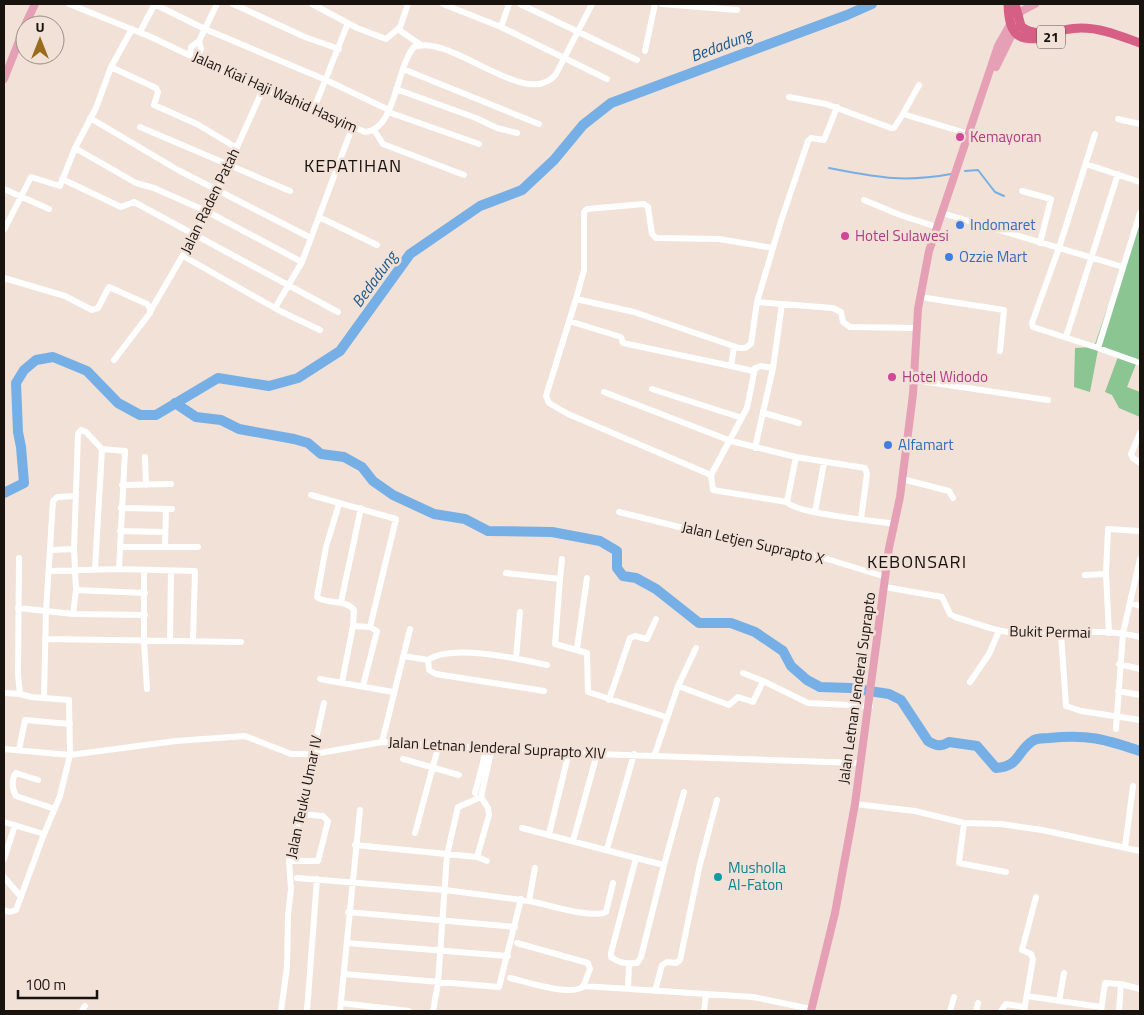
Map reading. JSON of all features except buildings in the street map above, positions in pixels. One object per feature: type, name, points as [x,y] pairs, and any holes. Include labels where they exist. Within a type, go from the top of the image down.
[{"type":"highway","points":[[1008,4],[1011,28]]},
{"type":"highway","points":[[1015,4],[1020,15]]},
{"type":"highway","name":"21","points":[[1020,15],[1026,30],[1032,33],[1090,28],[1107,31],[1140,43]]},
{"type":"highway","name":"21","points":[[1011,28],[1031,40],[1090,28]]},
{"type":"main road","points":[[1020,15],[1035,4]]},
{"type":"main road","name":"Jalan Letnan Jenderal Suprapto","points":[[811,1010],[835,913],[855,804],[870,704],[884,587],[902,480],[914,380],[920,297],[929,251],[990,77],[1011,28],[1020,15]]},
{"type":"main road","points":[[4,79],[15,51]]},
{"type":"street","name":"Jalan Kiai Haji Wahid Hasyim","points":[[69,4],[140,32],[263,89],[364,132],[374,130],[382,123],[410,52],[414,47],[421,45]]},
{"type":"street","points":[[193,56],[201,49],[199,42],[217,4]]},
{"type":"street","points":[[233,4],[286,28],[340,49]]},
{"type":"street","points":[[312,4],[348,23],[386,39],[399,28],[408,4]]},
{"type":"street","points":[[442,4],[500,27],[607,79]]},
{"type":"street","points":[[500,27],[509,4]]},
{"type":"street","points":[[520,4],[580,31],[637,60]]},
{"type":"street","points":[[399,28],[401,34],[421,45],[431,46],[490,70],[535,85],[548,83],[556,74],[580,31],[592,4]]},
{"type":"street","points":[[645,51],[655,4]]},
{"type":"street","points":[[662,4],[737,10]]},
{"type":"street","points":[[140,32],[155,5],[205,29],[326,80],[388,110],[480,144]]},
{"type":"street","points":[[313,111],[340,49],[348,23]]},
{"type":"street","points":[[4,230],[30,177],[35,177],[56,187],[60,186],[111,67],[132,29]]},
{"type":"street","points":[[111,67],[156,88],[158,92],[153,102],[155,105],[197,124],[237,148]]},
{"type":"street","points":[[403,69],[539,124]]},
{"type":"street","points":[[789,97],[836,107],[893,128],[919,85]]},
{"type":"street","name":"Jalan Raden Patah","points":[[114,360],[151,310],[195,236],[218,191],[263,89]]},
{"type":"street","points":[[396,89],[476,118],[497,128],[517,133]]},
{"type":"street","points":[[576,299],[634,312],[734,347],[744,348],[751,344],[757,302],[808,142],[811,138],[824,140],[836,107]]},
{"type":"street","points":[[903,114],[969,134]]},
{"type":"street","points":[[90,118],[218,191],[311,238]]},
{"type":"street","points":[[1118,119],[1140,124]]},
{"type":"street","points":[[140,127],[290,191]]},
{"type":"street","points":[[275,308],[302,262],[352,128]]},
{"type":"street","points":[[374,130],[383,144],[464,176]]},
{"type":"street","points":[[1096,134],[1060,248],[1032,326],[1140,363]]},
{"type":"street","points":[[75,148],[136,183],[154,188],[208,212],[302,262]]},
{"type":"street","points":[[1086,164],[1140,182]]},
{"type":"street","points":[[1066,338],[1090,257],[1118,174]]},
{"type":"street","points":[[62,179],[121,207],[134,202],[338,312]]},
{"type":"street","points":[[4,189],[49,209]]},
{"type":"street","points":[[1022,191],[1051,199],[1040,243]]},
{"type":"street","points":[[864,200],[900,215],[937,227]]},
{"type":"street","points":[[711,475],[549,403],[546,396],[584,270],[584,212],[587,209],[644,204],[648,207],[652,234],[656,238],[719,239],[773,248]]},
{"type":"street","points":[[942,213],[1123,267]]},
{"type":"street","points":[[1098,348],[1140,213]]},
{"type":"street","points":[[319,218],[377,245]]},
{"type":"street","points":[[183,256],[275,308],[320,330]]},
{"type":"street","points":[[4,287],[5,278],[65,296],[92,310],[98,308],[108,288],[111,287],[147,304],[151,310]]},
{"type":"street","points":[[920,297],[1004,310],[1000,352]]},
{"type":"street","points":[[757,302],[833,308],[841,312],[843,322],[850,327],[917,328]]},
{"type":"street","points":[[755,448],[773,368],[782,304]]},
{"type":"street","points":[[569,321],[621,337],[623,343],[753,371]]},
{"type":"street","points":[[731,366],[734,347]]},
{"type":"street","points":[[773,368],[758,366],[753,371],[750,398],[742,418],[711,475],[713,490],[787,502],[792,507],[815,512],[895,524]]},
{"type":"street","points":[[914,380],[1048,400]]},
{"type":"street","points":[[652,389],[742,418]]},
{"type":"street","points":[[604,392],[731,441],[755,448],[824,463],[865,468],[867,471],[861,519]]},
{"type":"street","points":[[764,413],[799,423]]},
{"type":"street","points":[[73,614],[76,590],[74,549],[79,432],[86,432],[102,449],[124,450],[119,568]]},
{"type":"street","points":[[1140,433],[1131,454],[1133,458],[1140,462]]},
{"type":"street","points":[[95,569],[102,449]]},
{"type":"street","points":[[145,457],[146,485]]},
{"type":"street","points":[[787,502],[796,457]]},
{"type":"street","points":[[815,512],[824,463]]},
{"type":"street","points":[[902,480],[949,491],[953,498]]},
{"type":"street","points":[[122,485],[171,484]]},
{"type":"street","points":[[311,495],[393,517],[397,521],[370,627]]},
{"type":"street","points":[[44,697],[46,611],[53,501],[57,497],[76,496]]},
{"type":"street","points":[[339,504],[326,547],[317,596],[321,600],[350,605],[354,610],[353,626],[342,682]]},
{"type":"street","points":[[121,508],[169,509],[165,532],[165,547]]},
{"type":"street","points":[[341,602],[362,508]]},
{"type":"street","name":"Jalan Letjen Suprapto X","points":[[619,512],[736,541],[804,552],[886,578]]},
{"type":"street","points":[[1109,633],[1106,574],[1108,529],[1140,531]]},
{"type":"street","points":[[120,531],[165,532]]},
{"type":"street","points":[[120,547],[198,547]]},
{"type":"street","points":[[51,550],[74,549]]},
{"type":"street","points":[[20,558],[18,608],[18,675],[20,694]]},
{"type":"street","points":[[562,559],[555,643],[585,650],[589,655],[588,692],[666,717]]},
{"type":"street","points":[[1116,729],[1119,664],[1123,633],[1139,575],[1140,559]]},
{"type":"street","points":[[49,571],[119,568],[196,572],[193,640]]},
{"type":"street","points":[[144,570],[144,641],[147,689]]},
{"type":"street","points":[[170,640],[171,571]]},
{"type":"street","points":[[506,573],[560,579]]},
{"type":"street","points":[[1085,575],[1106,574]]},
{"type":"street","points":[[577,648],[587,578]]},
{"type":"street","name":"Bukit Permai","points":[[884,587],[942,597],[950,614],[955,617],[999,631],[1061,634],[1123,633],[1140,637]]},
{"type":"street","points":[[76,590],[145,593]]},
{"type":"street","points":[[1130,603],[1140,606]]},
{"type":"street","points":[[18,608],[73,614],[144,615]]},
{"type":"street","points":[[516,658],[520,612]]},
{"type":"street","points":[[609,700],[630,638],[635,636],[647,638],[656,619]]},
{"type":"street","points":[[353,626],[370,627],[377,631],[364,686]]},
{"type":"street","points":[[382,742],[410,629]]},
{"type":"street","points":[[970,682],[989,654],[999,631]]},
{"type":"street","points":[[1061,634],[1066,706],[1081,711],[1140,720]]},
{"type":"street","points":[[45,639],[240,642]]},
{"type":"street","points":[[655,754],[666,717],[696,648]]},
{"type":"street","points":[[404,656],[428,660],[436,654],[446,653],[516,658],[547,665]]},
{"type":"street","points":[[428,660],[429,670],[436,674],[544,691]]},
{"type":"street","points":[[1119,664],[1140,669]]},
{"type":"street","points":[[743,673],[808,702],[870,704]]},
{"type":"street","points":[[320,678],[393,692]]},
{"type":"street","points":[[678,686],[729,706],[738,697],[753,702],[763,682]]},
{"type":"street","points":[[1118,691],[1140,695]]},
{"type":"street","points":[[4,693],[70,700],[70,755],[60,796],[16,910],[10,912],[4,910]]},
{"type":"street","name":"Jalan Teuku Umar IV","points":[[281,1011],[287,966],[288,915],[291,889],[289,862],[298,814],[314,754],[324,703]]},
{"type":"street","points":[[19,750],[25,720],[70,724]]},
{"type":"street","name":"Jalan Letnan Jenderal Suprapto XIV","points":[[4,749],[70,755],[176,740],[245,736],[291,754],[314,754],[382,742],[439,744],[489,750],[655,754],[860,763]]},
{"type":"street","points":[[415,833],[439,744]]},
{"type":"street","points":[[433,1011],[438,982],[447,855],[458,807],[478,795],[489,750]]},
{"type":"street","points":[[549,834],[569,752]]},
{"type":"street","points":[[574,841],[597,754]]},
{"type":"street","points":[[607,849],[634,754]]},
{"type":"street","points":[[403,759],[459,775]]},
{"type":"street","points":[[38,780],[16,773],[13,791],[16,796],[55,809]]},
{"type":"street","points":[[1125,848],[1133,786]]},
{"type":"street","points":[[636,858],[611,953],[611,958],[629,964],[637,963],[642,958],[664,864],[684,792]]},
{"type":"street","points":[[477,857],[489,815],[488,808],[478,795]]},
{"type":"street","points":[[655,991],[662,965],[666,962],[676,964],[680,960],[700,864],[717,800]]},
{"type":"street","points":[[855,804],[916,811],[964,823],[1001,824],[1042,830],[1140,851]]},
{"type":"street","points":[[340,1011],[351,881],[360,810]]},
{"type":"street","points":[[289,862],[318,861],[328,821],[323,816],[298,814]]},
{"type":"street","points":[[4,822],[44,834]]},
{"type":"street","points":[[964,823],[959,863],[1006,872]]},
{"type":"street","points":[[5,855],[15,825]]},
{"type":"street","points":[[522,828],[664,864]]},
{"type":"street","points":[[355,845],[477,857],[487,861]]},
{"type":"street","points":[[344,974],[499,987],[515,927],[536,868]]},
{"type":"street","points":[[4,877],[21,897]]},
{"type":"street","points":[[297,878],[445,890],[525,900],[594,914],[603,914],[607,911],[613,883]]},
{"type":"street","points":[[307,1011],[317,879]]},
{"type":"street","points":[[1001,1011],[1006,1004],[1025,1009],[1033,959],[1031,954],[1022,950],[1036,897]]},
{"type":"street","points":[[348,912],[515,927]]},
{"type":"street","points":[[347,943],[508,956]]},
{"type":"street","points":[[517,943],[588,963],[590,969],[583,986]]},
{"type":"street","points":[[628,989],[629,964]]},
{"type":"street","points":[[1059,1000],[1064,973]]},
{"type":"street","points":[[510,978],[557,989],[579,989],[583,986],[754,997],[811,1010]]},
{"type":"street","points":[[1027,996],[1059,1000],[1101,1009],[1105,982],[1121,984],[1140,990]]},
{"type":"street","points":[[1119,1011],[1121,984]]},
{"type":"street","points":[[704,1011],[706,994]]},
{"type":"street","points":[[950,1011],[954,997]]},
{"type":"street","points":[[341,1003],[409,1011]]},
{"type":"street","points":[[976,1011],[978,1003]]},
{"type":"green space","points":[[1140,212],[1140,366],[1136,364],[1127,387],[1140,392],[1140,417],[1119,408],[1112,395],[1105,392],[1119,354],[1098,350],[1090,392],[1074,387],[1075,348],[1094,347]]},
{"type":"waterway","name":"Bedadung","points":[[4,493],[24,483],[18,432],[16,383],[24,370],[36,360],[53,357],[87,371],[118,403],[140,415],[156,415],[218,378],[269,386],[298,378],[340,351],[410,254],[480,206],[522,190],[554,160],[583,125],[611,103],[872,4]]},
{"type":"waterway","points":[[829,168],[890,178],[934,177],[951,174]]},
{"type":"waterway","points":[[965,171],[978,170],[995,192],[1004,196]]},
{"type":"waterway","points":[[175,403],[196,417],[221,420],[239,429],[294,439],[308,443],[321,454],[344,457],[362,467],[373,481],[393,495],[434,514],[465,519],[488,531],[552,532],[600,541],[617,551],[617,568],[623,576],[636,578],[656,589],[699,623],[731,623],[755,632],[783,651],[791,666],[807,680],[820,687],[850,688],[889,694],[901,700],[928,741],[938,745],[949,742],[977,746],[996,768],[1010,764],[1028,744],[1042,738],[1085,737],[1116,743],[1140,751]]},
{"type":"place","name":"Kemayoran","points":[[960,137]]},
{"type":"place","name":"Indomaret","points":[[960,225]]},
{"type":"place","name":"Hotel Sulawesi","points":[[845,236]]},
{"type":"place","name":"Ozzie Mart","points":[[949,257]]},
{"type":"place","name":"Hotel Widodo","points":[[892,377]]},
{"type":"place","name":"Alfamart","points":[[888,445]]},
{"type":"place","name":"Musholla Al-Faton","points":[[718,877]]},
{"type":"district","name":"KEPATIHAN","points":[[353,166]]},
{"type":"district","name":"KEBONSARI","points":[[917,562]]}]
